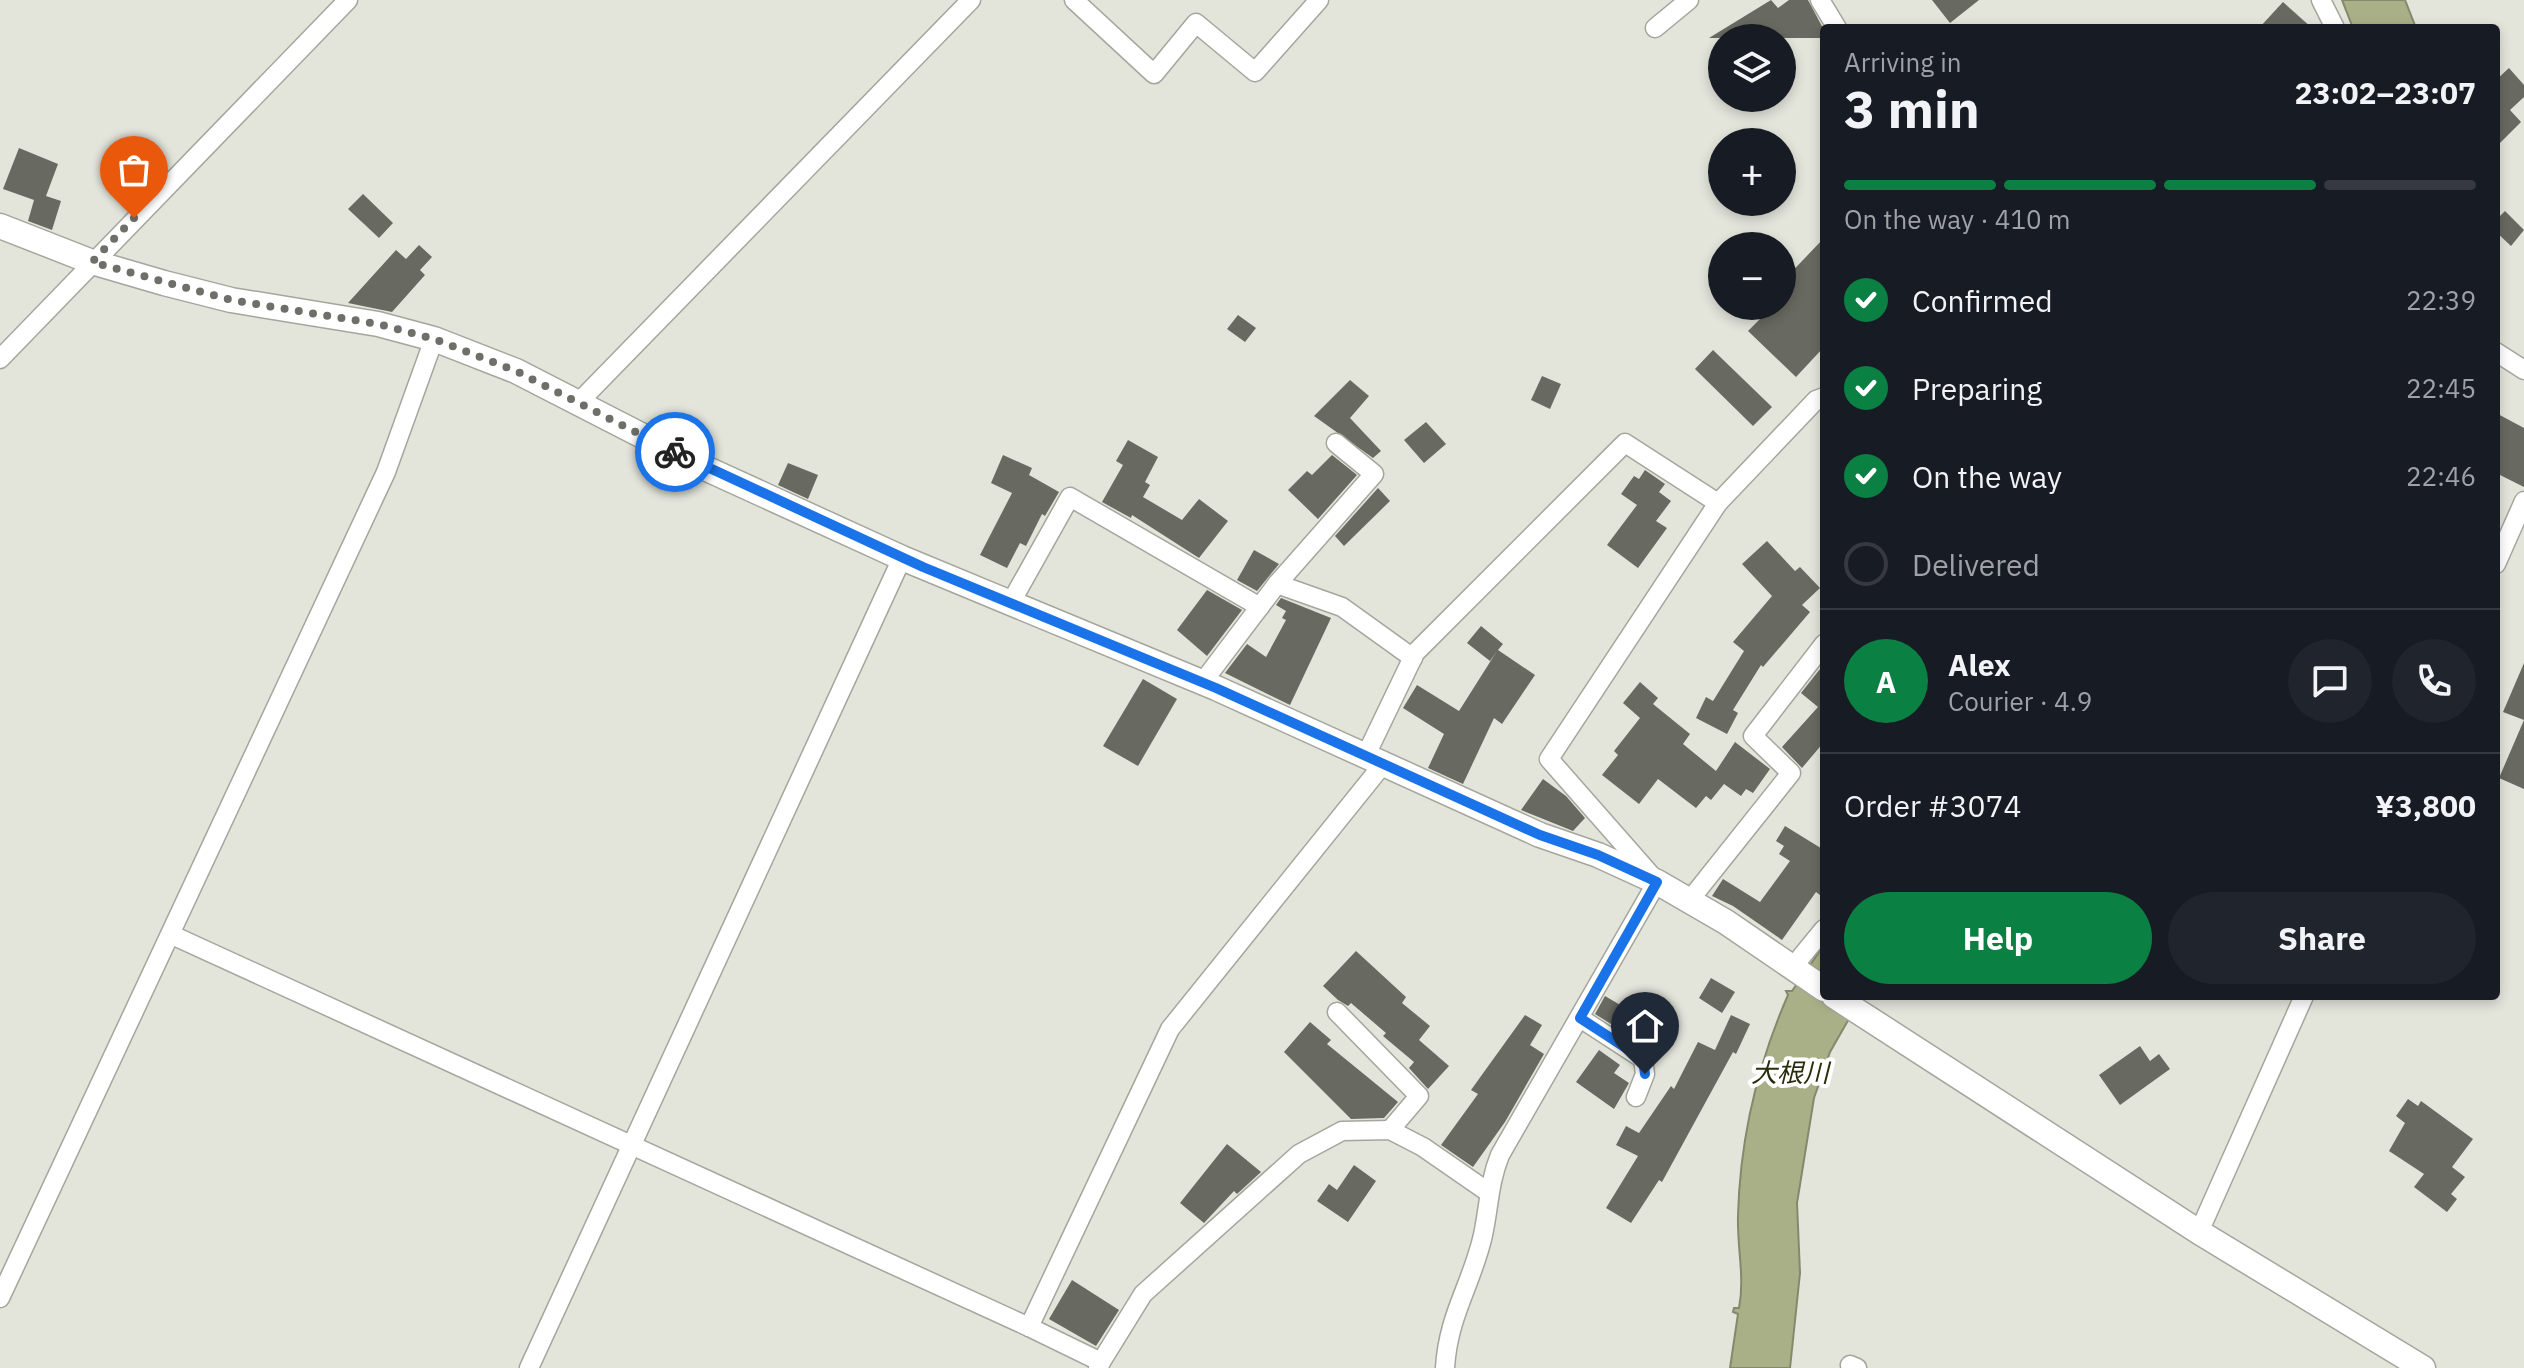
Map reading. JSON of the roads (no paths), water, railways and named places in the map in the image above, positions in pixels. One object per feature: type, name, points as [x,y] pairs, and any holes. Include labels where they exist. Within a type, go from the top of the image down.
[{"type":"street","points":[[0,359],[348,0]]},
{"type":"street","points":[[578,403],[971,0]]},
{"type":"street","points":[[1074,0],[1154,74],[1196,23],[1255,72],[1319,0]]},
{"type":"street","points":[[1655,28],[1689,0]]},
{"type":"street","points":[[1820,0],[1835,24]]},
{"type":"street","points":[[2321,0],[2333,24]]},
{"type":"street","points":[[0,226],[92,262],[231,300],[378,324],[434,339],[516,371],[705,468],[902,558],[1202,683],[1540,835],[1598,855],[1657,882],[1820,986]]},
{"type":"street","points":[[0,1298],[386,472],[434,339]]},
{"type":"street","points":[[2500,355],[2524,370]]},
{"type":"street","points":[[1657,882],[1549,759],[1718,503],[1820,398]]},
{"type":"street","points":[[1202,683],[1277,584],[1374,474],[1336,443]]},
{"type":"street","points":[[1029,1327],[1170,1029],[1375,759],[1413,658],[1625,443],[1718,503]]},
{"type":"street","points":[[1010,604],[1070,497],[1260,607]]},
{"type":"street","points":[[2500,555],[2524,501]]},
{"type":"street","points":[[529,1368],[902,558]]},
{"type":"street","points":[[1277,584],[1342,607],[1413,658]]},
{"type":"street","points":[[1689,901],[1791,773],[1753,736],[1820,649]]},
{"type":"street","points":[[1445,1368],[1452,1315],[1476,1259],[1488,1192],[1500,1155],[1657,882]]},
{"type":"street","points":[[1792,968],[1820,934]]},
{"type":"street","points":[[172,935],[1029,1327],[1099,1365],[1143,1294],[1299,1154],[1342,1131],[1390,1130],[1423,1147],[1488,1192]]},
{"type":"street","points":[[1840,1000],[2199,1232],[2423,1368]]},
{"type":"street","points":[[2199,1232],[2302,1000]]},
{"type":"street","points":[[1337,1012],[1419,1096],[1390,1130]]},
{"type":"street","points":[[1580,1018],[1643,1059],[1645,1074],[1636,1097]]},
{"type":"water","points":[[2342,0],[2405,0],[2414,24],[2351,24]]},
{"type":"water","name":"大根川","points":[[1820,951],[1820,1000],[1860,1000],[1830,1052],[1814,1098],[1797,1203],[1800,1273],[1790,1368],[1730,1368],[1738,1314],[1733,1312],[1734,1308],[1739,1308],[1741,1296],[1738,1228],[1742,1159],[1752,1103],[1767,1049],[1788,995],[1786,991],[1792,991]]}]
